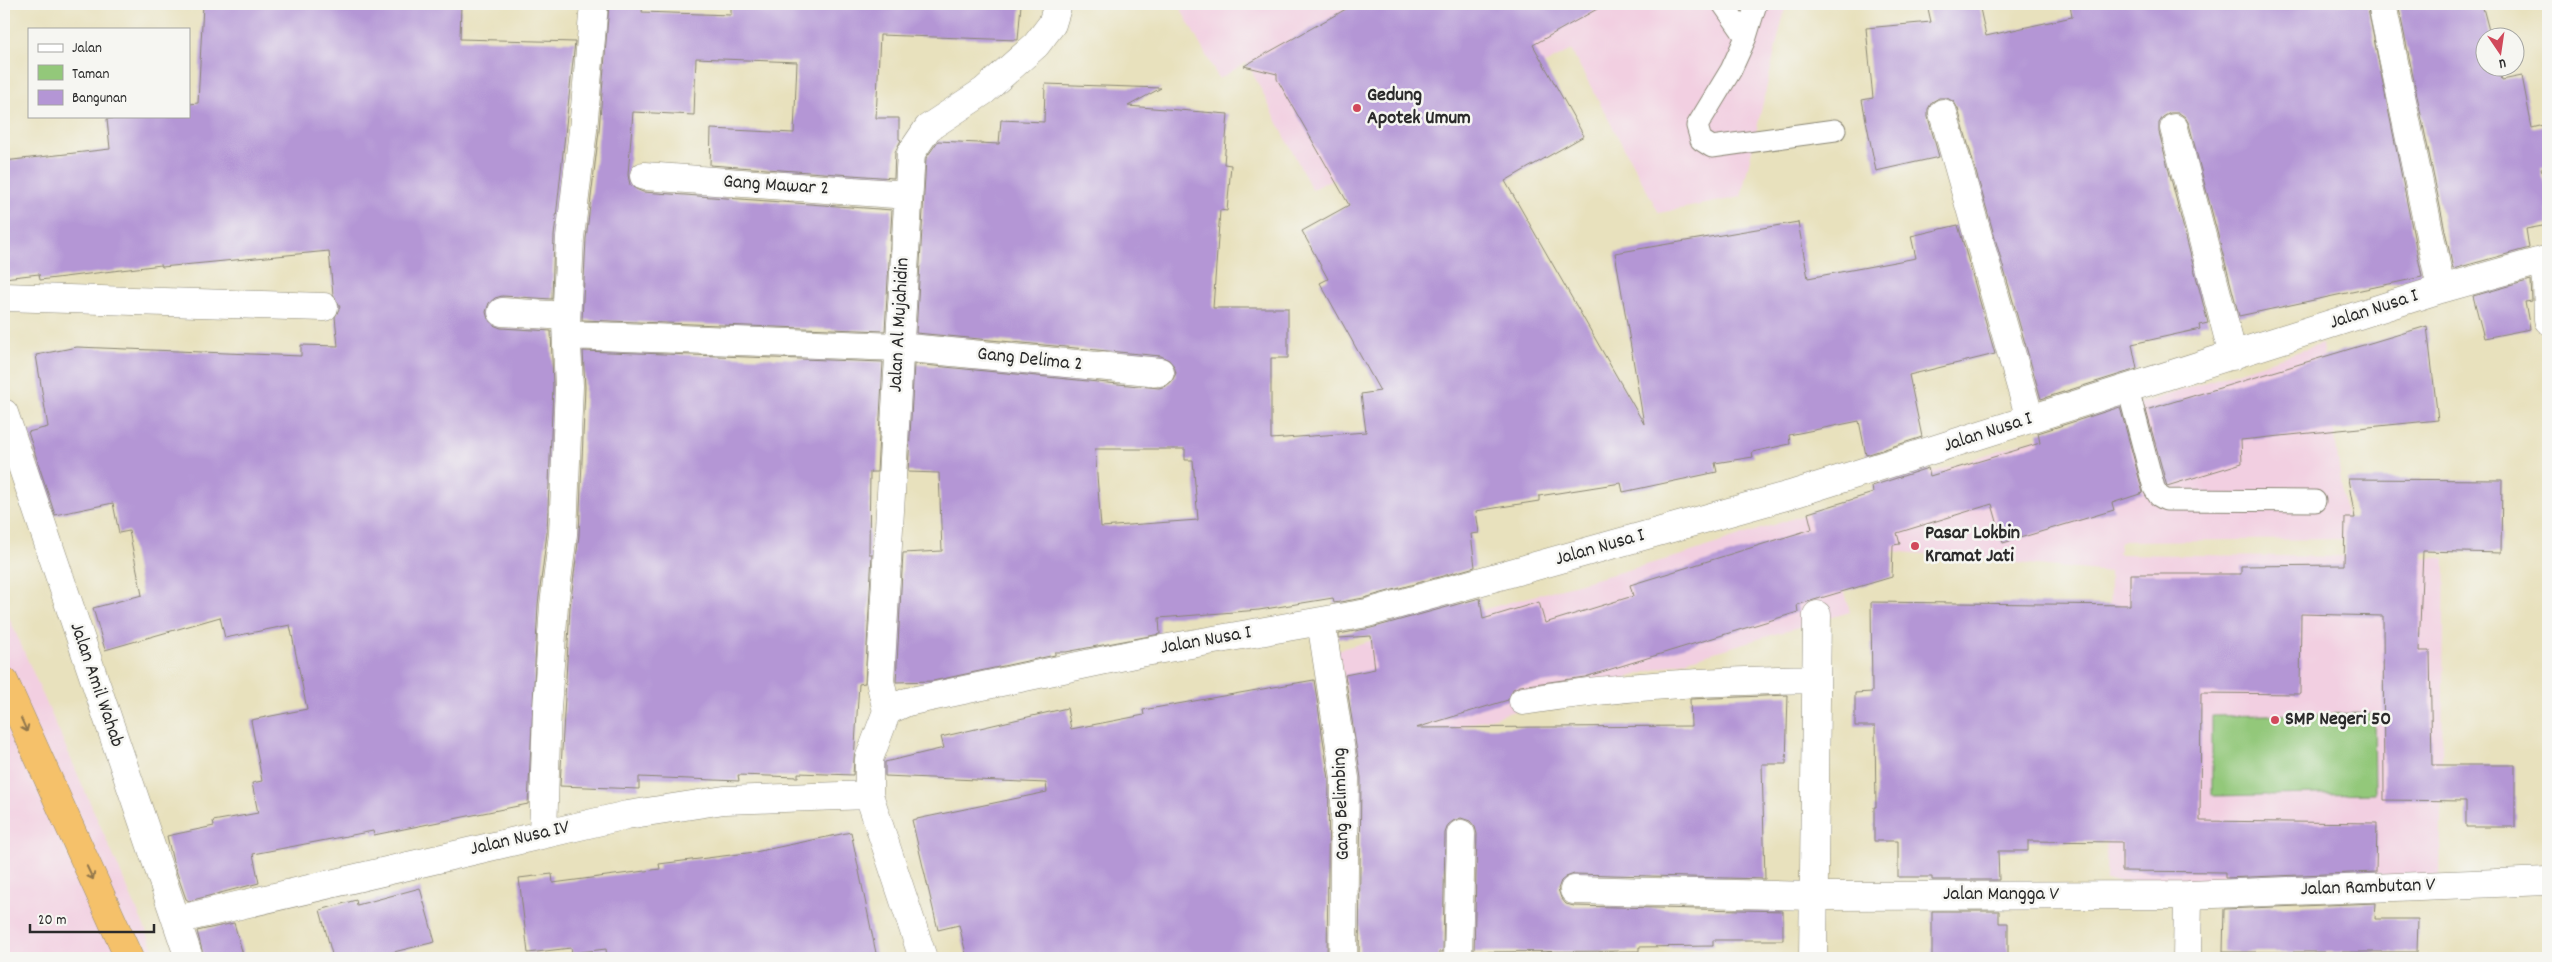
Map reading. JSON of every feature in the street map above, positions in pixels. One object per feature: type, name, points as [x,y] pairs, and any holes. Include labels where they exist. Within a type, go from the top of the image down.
[{"type":"highway","points":[[4,681],[129,958]]},
{"type":"street","points":[[543,834],[547,709],[554,605],[563,534],[569,386],[567,326],[570,238],[584,130],[594,4]]},
{"type":"street","name":"Jalan Al Mujahidin","points":[[887,710],[880,681],[911,152],[928,128],[984,91],[1036,46],[1052,24],[1058,4]]},
{"type":"street","points":[[2382,4],[2441,289]]},
{"type":"street","points":[[1943,114],[2030,419]]},
{"type":"street","points":[[2174,128],[2233,356]]},
{"type":"street","name":"Gang Mawar 2","points":[[644,176],[908,195]]},
{"type":"street","points":[[2546,260],[2548,320]]},
{"type":"street","name":"Jalan Nusa I","points":[[887,710],[907,702],[1134,654],[1367,613],[1780,498],[2441,289],[2546,260]]},
{"type":"street","points":[[4,296],[324,307]]},
{"type":"street","name":"Gang Delima 2","points":[[502,312],[567,326],[899,347],[1160,372]]},
{"type":"street","name":"Jalan Amil Wahab","points":[[4,413],[188,958]]},
{"type":"street","points":[[1813,958],[1817,615]]},
{"type":"street","name":"Gang Belimbing","points":[[1321,621],[1345,778],[1343,958]]},
{"type":"street","points":[[1523,701],[1588,690],[1635,686],[1816,679]]},
{"type":"street","points":[[887,710],[869,759],[869,795],[923,958]]},
{"type":"street","name":"Jalan Nusa IV","points":[[176,920],[627,815],[724,800],[869,795]]},
{"type":"street","points":[[1458,958],[1461,834]]},
{"type":"street","name":"Jalan Rambutan V","points":[[2188,895],[2548,880]]},
{"type":"street","name":"Jalan Mangga V","points":[[1574,890],[1813,896],[2188,895]]},
{"type":"street","points":[[2186,958],[2188,895]]},
{"type":"lane","points":[[1723,4],[1746,37]]},
{"type":"lane","points":[[1756,4],[1746,37],[1732,70],[1696,126],[1701,140],[1712,147],[1835,130]]},
{"type":"lane","points":[[2128,389],[2154,488],[2166,500],[2315,501]]},
{"type":"shaded area","points":[[1178,4],[1786,4],[1741,197],[1659,213],[1571,50],[1312,190],[1247,62],[1219,79]]},
{"type":"shaded area","points":[[2322,344],[2349,539],[2120,541],[2118,554],[2445,558],[2440,885],[2106,881],[2110,572],[1881,550],[1837,561],[1850,612],[1362,756],[1337,650],[1682,555]]},
{"type":"shaded area","points":[[4,606],[158,958],[4,958]]},
{"type":"green space","points":[[2374,713],[2375,793],[2212,796],[2212,716]]},
{"type":"building","points":[[203,4],[461,4],[460,39],[575,42],[554,236],[552,299],[502,296],[495,298],[489,303],[486,312],[488,319],[493,325],[501,328],[551,331],[553,386],[547,533],[538,604],[528,804],[374,835],[373,831],[253,854],[259,883],[189,901],[186,899],[173,862],[167,836],[214,826],[213,821],[258,813],[252,783],[262,781],[251,720],[307,709],[290,625],[225,638],[220,617],[105,650],[93,608],[142,595],[129,531],[119,533],[113,503],[55,515],[28,432],[48,427],[36,355],[77,347],[301,356],[301,345],[338,346],[335,317],[340,307],[333,295],[329,251],[162,267],[161,265],[40,280],[39,274],[4,278],[4,161],[110,149],[107,119],[190,118],[190,104],[198,103]]},
{"type":"building","points":[[609,4],[643,4],[642,12],[731,15],[731,4],[1021,4],[1018,40],[880,35],[876,118],[899,118],[899,139],[901,140],[895,152],[894,178],[710,165],[711,129],[794,133],[797,62],[696,58],[694,115],[633,112],[628,175],[630,185],[643,192],[892,210],[885,331],[582,320],[586,239],[599,131]]},
{"type":"building","points":[[1355,4],[1606,4],[1533,45],[1584,136],[1505,181],[1644,424],[1615,253],[1798,222],[1808,278],[1916,258],[1911,236],[1958,225],[1995,354],[1909,375],[1922,437],[1866,455],[1859,421],[1789,435],[1790,444],[1752,452],[1753,457],[1715,463],[1717,472],[1623,492],[1621,483],[1539,496],[1539,501],[1476,511],[1479,533],[1471,534],[1475,567],[1364,598],[1334,603],[1333,598],[1259,610],[1159,618],[1160,634],[1066,652],[1055,652],[1055,655],[933,681],[896,682],[903,553],[942,551],[939,473],[908,472],[914,364],[1159,388],[1166,386],[1172,381],[1176,373],[1174,366],[1169,360],[1161,356],[916,333],[926,158],[938,141],[999,144],[1001,120],[1044,122],[1045,84],[1161,88],[1128,106],[1228,114],[1224,164],[1231,165],[1227,211],[1220,210],[1213,308],[1288,308],[1288,358],[1271,358],[1271,439],[1366,432],[1361,394],[1380,391],[1320,283],[1328,279],[1302,231],[1349,205],[1277,79],[1277,74],[1244,66]],"holes":[[[1095,449],[1185,449],[1185,460],[1193,460],[1198,520],[1101,527]]]},
{"type":"building","points":[[1927,4],[1979,4],[1986,36],[2072,17],[2070,4],[2367,4],[2422,277],[2239,316],[2189,124],[2185,117],[2179,113],[2170,113],[2163,117],[2159,123],[2159,132],[2208,323],[2199,325],[2200,329],[2132,344],[2137,369],[2041,399],[1958,109],[1954,102],[1947,98],[1939,98],[1932,102],[1928,109],[1928,117],[1939,157],[1876,171],[1862,100],[1873,98],[1866,28],[1931,22]]},
{"type":"building","points":[[2398,4],[2482,4],[2488,28],[2474,28],[2474,78],[2502,78],[2502,80],[2522,78],[2532,128],[2548,124],[2548,167],[2541,168],[2548,202],[2548,225],[2526,229],[2529,248],[2453,269]]},
{"type":"building","points":[[2531,280],[2532,301],[2525,302],[2530,329],[2484,338],[2473,296]]},
{"type":"building","points":[[2427,326],[2438,420],[2241,440],[2242,463],[2167,486],[2146,410]]},
{"type":"building","points":[[583,351],[883,362],[877,472],[870,472],[869,554],[872,554],[865,683],[859,684],[853,775],[798,773],[798,777],[738,775],[739,781],[639,777],[639,789],[560,786],[570,607],[579,535],[585,387]]},
{"type":"building","points":[[2120,407],[2143,493],[2112,503],[2114,510],[2003,543],[1992,504],[1897,533],[1900,544],[1893,545],[1892,577],[1797,605],[1798,612],[1585,677],[1520,686],[1513,689],[1508,700],[1416,728],[1691,726],[1690,699],[1788,695],[1786,764],[1762,764],[1765,879],[1574,874],[1561,881],[1558,889],[1561,898],[1566,904],[1574,906],[1783,911],[1783,940],[1713,940],[1713,946],[1639,947],[1639,951],[1474,952],[1477,834],[1475,827],[1470,821],[1461,818],[1448,825],[1445,833],[1443,952],[1439,952],[1439,958],[1359,958],[1361,778],[1345,675],[1375,669],[1371,636],[1339,638],[1339,634],[1371,628],[1480,598],[1483,619],[1539,602],[1545,623],[1633,596],[1630,585],[1812,529],[1808,513],[1873,493],[1872,486],[1928,468],[1930,476],[2040,443],[2038,433]]},
{"type":"building","points":[[2348,479],[2502,480],[2501,553],[2423,551],[2419,651],[2430,651],[2432,765],[2515,765],[2515,827],[2466,827],[2466,801],[2384,800],[2383,616],[2301,614],[2300,694],[2201,693],[2200,821],[2377,823],[2376,872],[2225,878],[2225,872],[2122,871],[2122,842],[2028,841],[2028,851],[1998,851],[1999,880],[1932,880],[1932,877],[1898,877],[1898,841],[1874,841],[1874,807],[1876,807],[1875,726],[1855,726],[1855,693],[1872,692],[1871,602],[2130,605],[2130,574],[2241,574],[2241,566],[2344,565],[2345,518],[2355,518]]},
{"type":"building","points":[[1314,680],[1329,779],[1327,958],[967,958],[959,925],[938,930],[912,820],[1047,792],[1046,783],[885,776],[885,762],[944,748],[941,737],[1067,708],[1071,729],[1144,715],[1143,710]]},
{"type":"building","points":[[851,832],[877,958],[607,958],[606,949],[572,953],[571,948],[528,953],[519,878],[552,874],[553,883],[660,869],[659,864],[755,852]]},
{"type":"building","points":[[420,888],[435,942],[369,958],[333,958],[320,910],[356,900],[357,905]]},
{"type":"building","points":[[2376,903],[2375,919],[2418,919],[2417,952],[2223,952],[2224,909]]},
{"type":"building","points":[[1932,911],[1999,911],[1999,923],[2008,923],[2008,958],[1932,958]]},
{"type":"building","points":[[234,923],[244,958],[204,958],[197,931]]},
{"type":"place","name":"Gedung Apotek Umum","points":[[1357,108]]},
{"type":"place","name":"Pasar Lokbin Kramat Jati","points":[[1915,546]]},
{"type":"place","name":"SMP Negeri 50","points":[[2275,720]]}]
